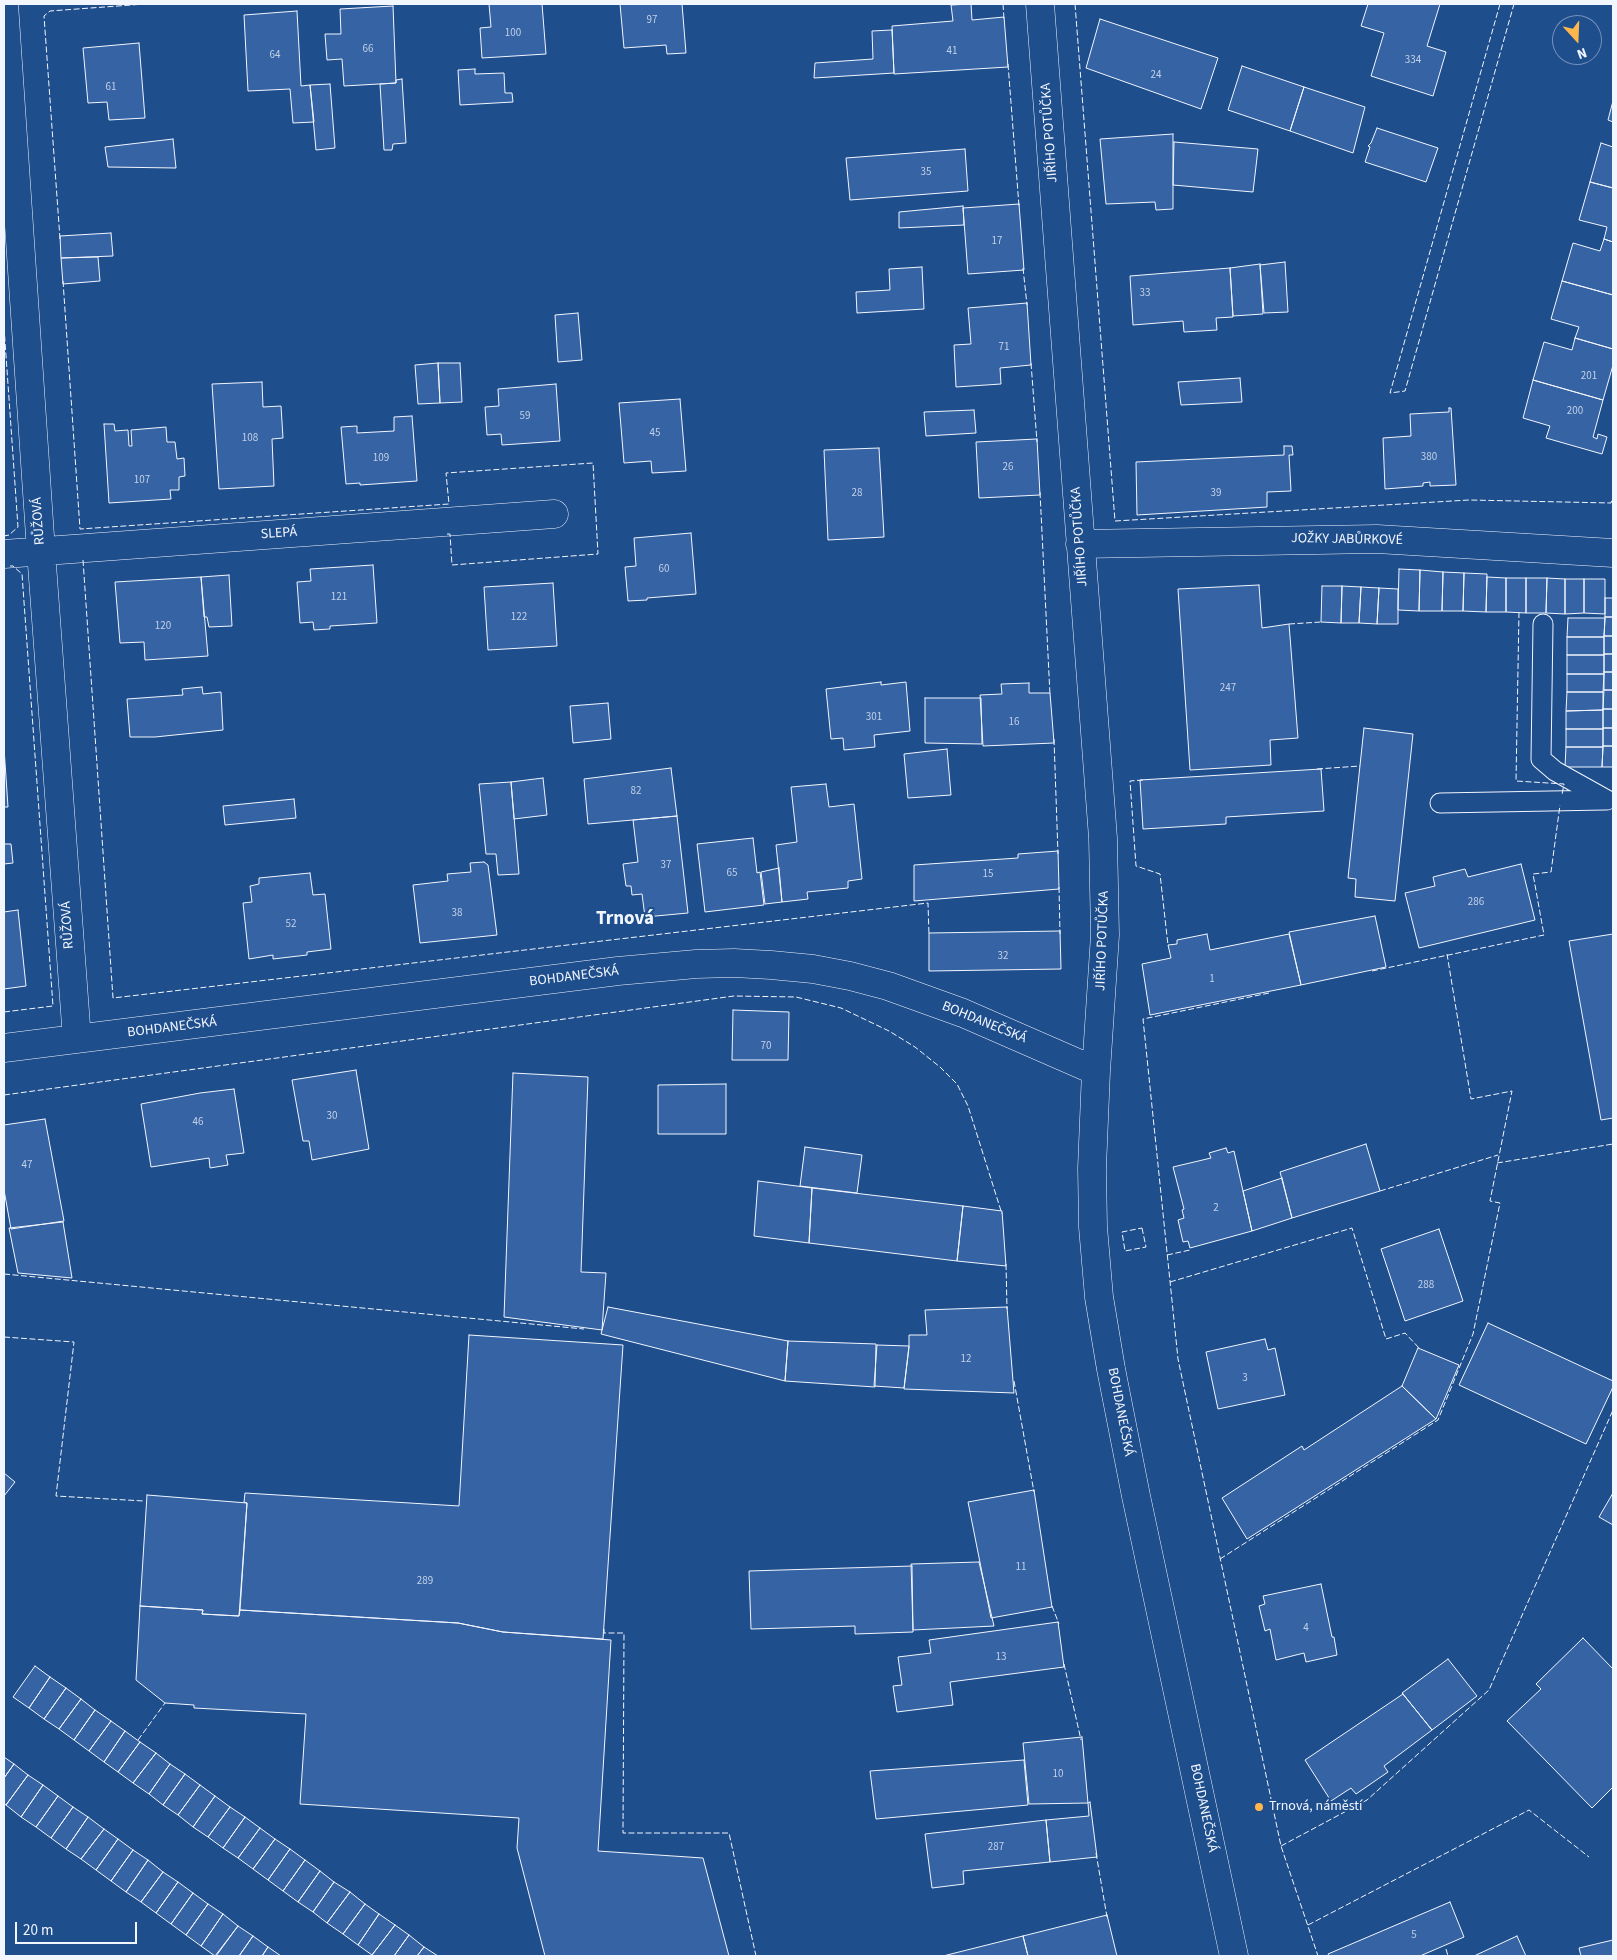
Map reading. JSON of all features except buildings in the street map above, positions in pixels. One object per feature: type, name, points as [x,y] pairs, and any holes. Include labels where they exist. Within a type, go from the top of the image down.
[{"type":"street","name":"RŮŽOVÁ","points":[[4,4],[41,551],[77,1039]]},
{"type":"street","name":"JIŘÍHO POTŮČKA","points":[[1040,4],[1103,838],[1105,935],[1096,1071]]},
{"type":"street","name":"SLEPÁ","points":[[4,554],[554,514]]},
{"type":"street","name":"JOŽKY JABŮRKOVÉ","points":[[1080,544],[1377,539],[1613,553]]},
{"type":"street","name":"BOHDANEČSKÁ","points":[[4,1048],[618,971],[696,964],[771,964],[813,969],[888,986],[963,1013],[1096,1071],[1092,1168],[1093,1227],[1099,1297],[1136,1496],[1236,1956]]},
{"type":"lane","points":[[1543,624],[1541,759],[1555,772],[1610,800]]},
{"type":"lane","points":[[1440,803],[1610,800]]},
{"type":"fence","points":[[60,239],[44,16],[50,11],[145,4]]},
{"type":"fence","points":[[1003,4],[1004,19]]},
{"type":"fence","points":[[1075,4],[1115,521],[1469,500],[1611,503],[1613,496]]},
{"type":"fence","points":[[1500,4],[1390,393],[1405,391],[1514,4]]},
{"type":"fence","points":[[1008,64],[1019,206]]},
{"type":"fence","points":[[1023,268],[1027,305]]},
{"type":"fence","points":[[63,281],[80,529],[449,504],[446,473],[593,463],[598,554],[452,565],[450,534],[447,534]]},
{"type":"fence","points":[[4,327],[18,527],[9,535],[4,536]]},
{"type":"fence","points":[[1031,363],[1037,442]]},
{"type":"fence","points":[[1040,492],[1050,695]]},
{"type":"fence","points":[[83,560],[113,998],[928,903],[929,935]]},
{"type":"fence","points":[[4,1012],[53,1006],[22,574],[13,566],[10,566]]},
{"type":"fence","points":[[1519,612],[1516,781],[1564,784],[1562,795]]},
{"type":"fence","points":[[1289,624],[1321,622]]},
{"type":"fence","points":[[1054,739],[1058,854]]},
{"type":"fence","points":[[1317,769],[1360,766]]},
{"type":"fence","points":[[1143,780],[1130,781],[1136,866],[1160,874],[1168,945]]},
{"type":"fence","points":[[1372,971],[1544,935],[1533,874],[1551,872],[1560,805]]},
{"type":"fence","points":[[1059,887],[1060,934]]},
{"type":"fence","points":[[1220,1559],[1438,1420],[1473,1334],[1500,1203],[1490,1201],[1512,1091],[1471,1099],[1447,954]]},
{"type":"fence","points":[[1269,993],[1143,1019],[1178,1359],[1281,1846],[1318,1956]]},
{"type":"fence","points":[[4,1095],[734,996],[796,997],[841,1008],[889,1031],[915,1047],[940,1067],[957,1084],[968,1106],[1002,1214]]},
{"type":"fence","points":[[1497,1163],[1613,1144]]},
{"type":"fence","points":[[1380,1191],[1498,1155]]},
{"type":"fence","points":[[1142,1228],[1146,1247],[1125,1251],[1122,1232],[1142,1228]]},
{"type":"fence","points":[[1170,1282],[1352,1228],[1386,1339],[1405,1333],[1420,1349]]},
{"type":"fence","points":[[1167,1255],[1190,1250],[1190,1248]]},
{"type":"fence","points":[[1006,1264],[1007,1309]]},
{"type":"fence","points":[[4,1274],[584,1329]]},
{"type":"fence","points":[[4,1337],[74,1342],[56,1496],[144,1501]]},
{"type":"fence","points":[[1014,1381],[1034,1492]]},
{"type":"fence","points":[[1281,1846],[1367,1800],[1489,1690],[1613,1410]]},
{"type":"fence","points":[[1052,1606],[1059,1624]]},
{"type":"fence","points":[[604,1629],[604,1633],[624,1633],[623,1833],[729,1833],[756,1956]]},
{"type":"fence","points":[[1064,1664],[1081,1740]]},
{"type":"fence","points":[[138,1740],[165,1703]]},
{"type":"fence","points":[[1308,1925],[1529,1810],[1589,1857]]},
{"type":"fence","points":[[1096,1853],[1107,1917]]},
{"type":"fence","points":[[1446,1949],[1448,1956]]},
{"type":"place","name":"Trnová, náměstí","points":[[1259,1807]]},
{"type":"district","name":"Trnová","points":[[625,920]]}]
